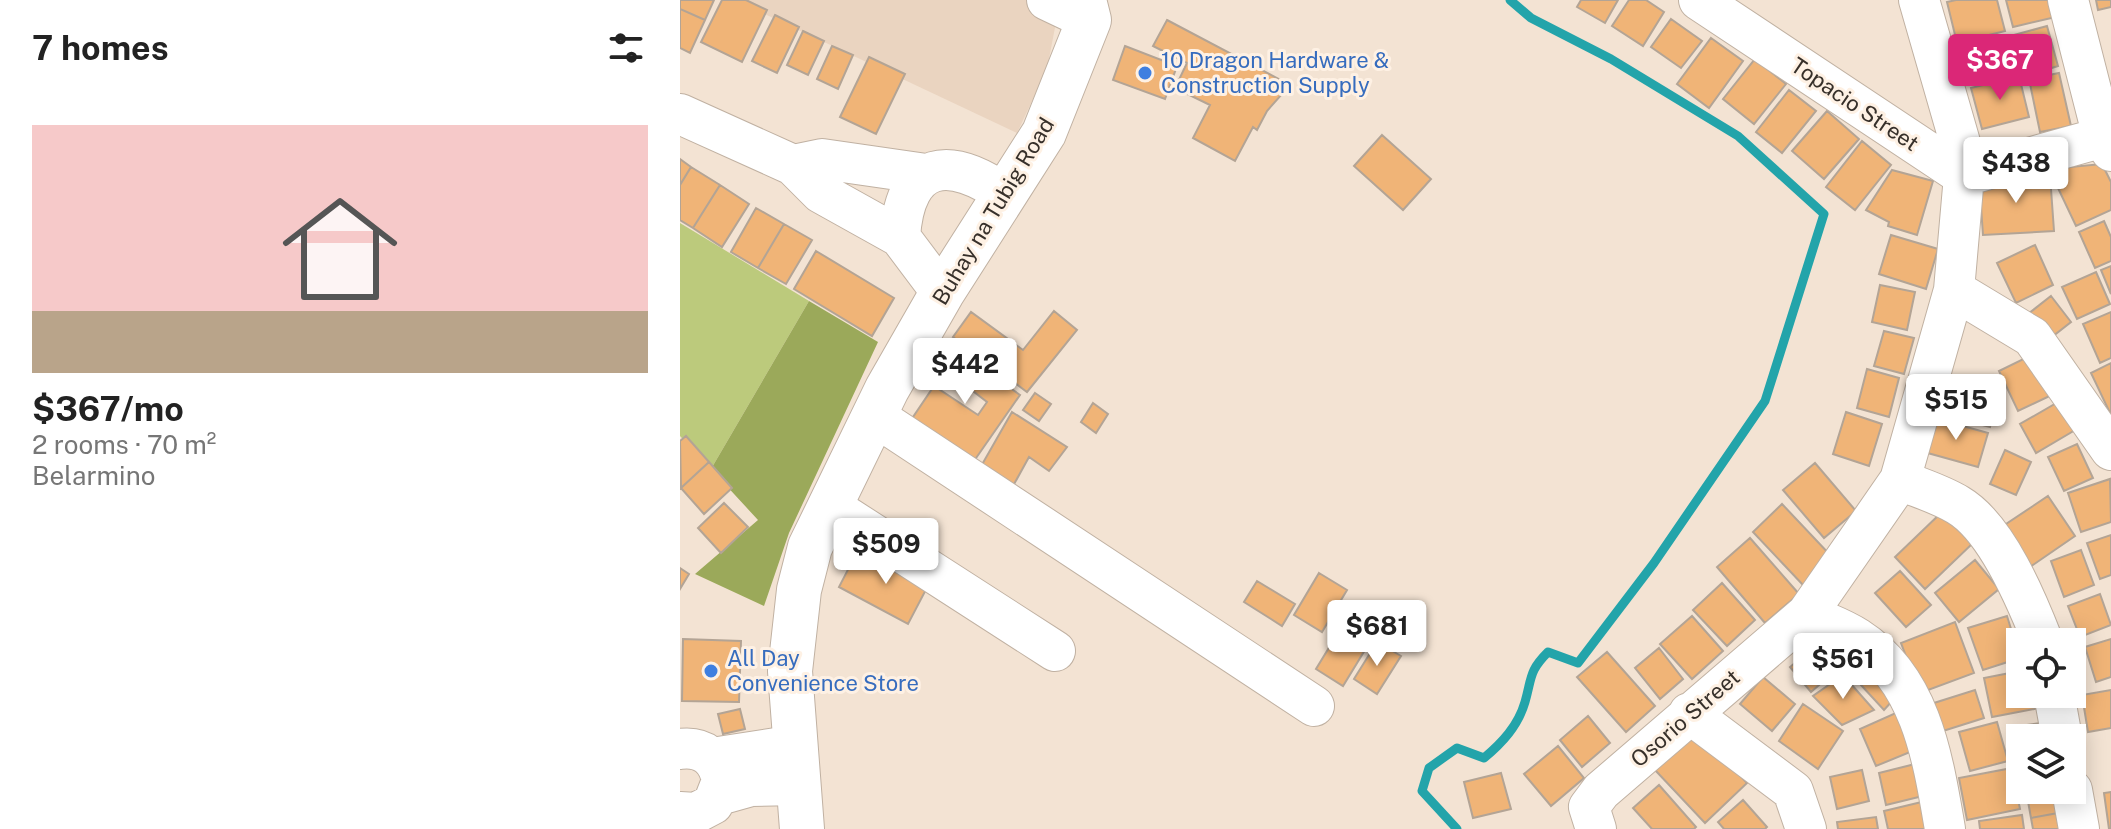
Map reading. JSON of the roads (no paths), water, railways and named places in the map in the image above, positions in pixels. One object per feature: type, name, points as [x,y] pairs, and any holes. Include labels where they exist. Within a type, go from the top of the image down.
[{"type":"main road","name":"Buhay na Tubig Road","points":[[802,829],[783,766],[799,590],[810,547],[873,415],[942,293],[1044,133],[1086,10]]},
{"type":"street","points":[[1047,0],[1086,10]]},
{"type":"street","name":"Topacio Street","points":[[1699,0],[1964,176]]},
{"type":"street","name":"Osorio Street","points":[[1596,829],[1589,807],[1601,791],[1807,614],[1900,480],[1954,290],[1964,176],[1961,146],[1919,0]]},
{"type":"street","points":[[1964,176],[2108,141],[2068,0]]},
{"type":"street","points":[[680,114],[793,165],[821,193],[900,237],[942,293]]},
{"type":"street","points":[[793,165],[822,159],[926,174],[957,169],[985,180],[1006,195]]},
{"type":"street","points":[[900,237],[907,194],[926,174]]},
{"type":"street","points":[[1954,290],[2032,337],[2110,446]]},
{"type":"street","points":[[873,415],[1314,706]]},
{"type":"street","points":[[1900,480],[1960,505],[1985,533],[2008,567],[2036,628]]},
{"type":"street","points":[[830,506],[1055,651]]},
{"type":"street","points":[[1807,614],[1857,637],[1879,656],[1901,683],[1922,722],[1933,756],[1945,829]]},
{"type":"street","points":[[1689,713],[1793,791],[1806,829]]},
{"type":"street","points":[[682,817],[706,809],[704,767],[751,786],[783,766]]},
{"type":"street","points":[[2075,804],[2079,829]]},
{"type":"waterway","points":[[1457,829],[1422,791],[1429,768],[1457,748],[1484,758],[1491,752],[1518,719],[1537,664],[1548,652],[1578,663],[1654,563],[1765,401],[1824,214],[1738,136],[1611,59],[1531,18],[1510,0]]},
{"type":"place","name":"10 Dragon Hardware & Construction Supply","points":[[1145,73]]},
{"type":"place","name":"All Day Convenience Store","points":[[711,671]]}]
